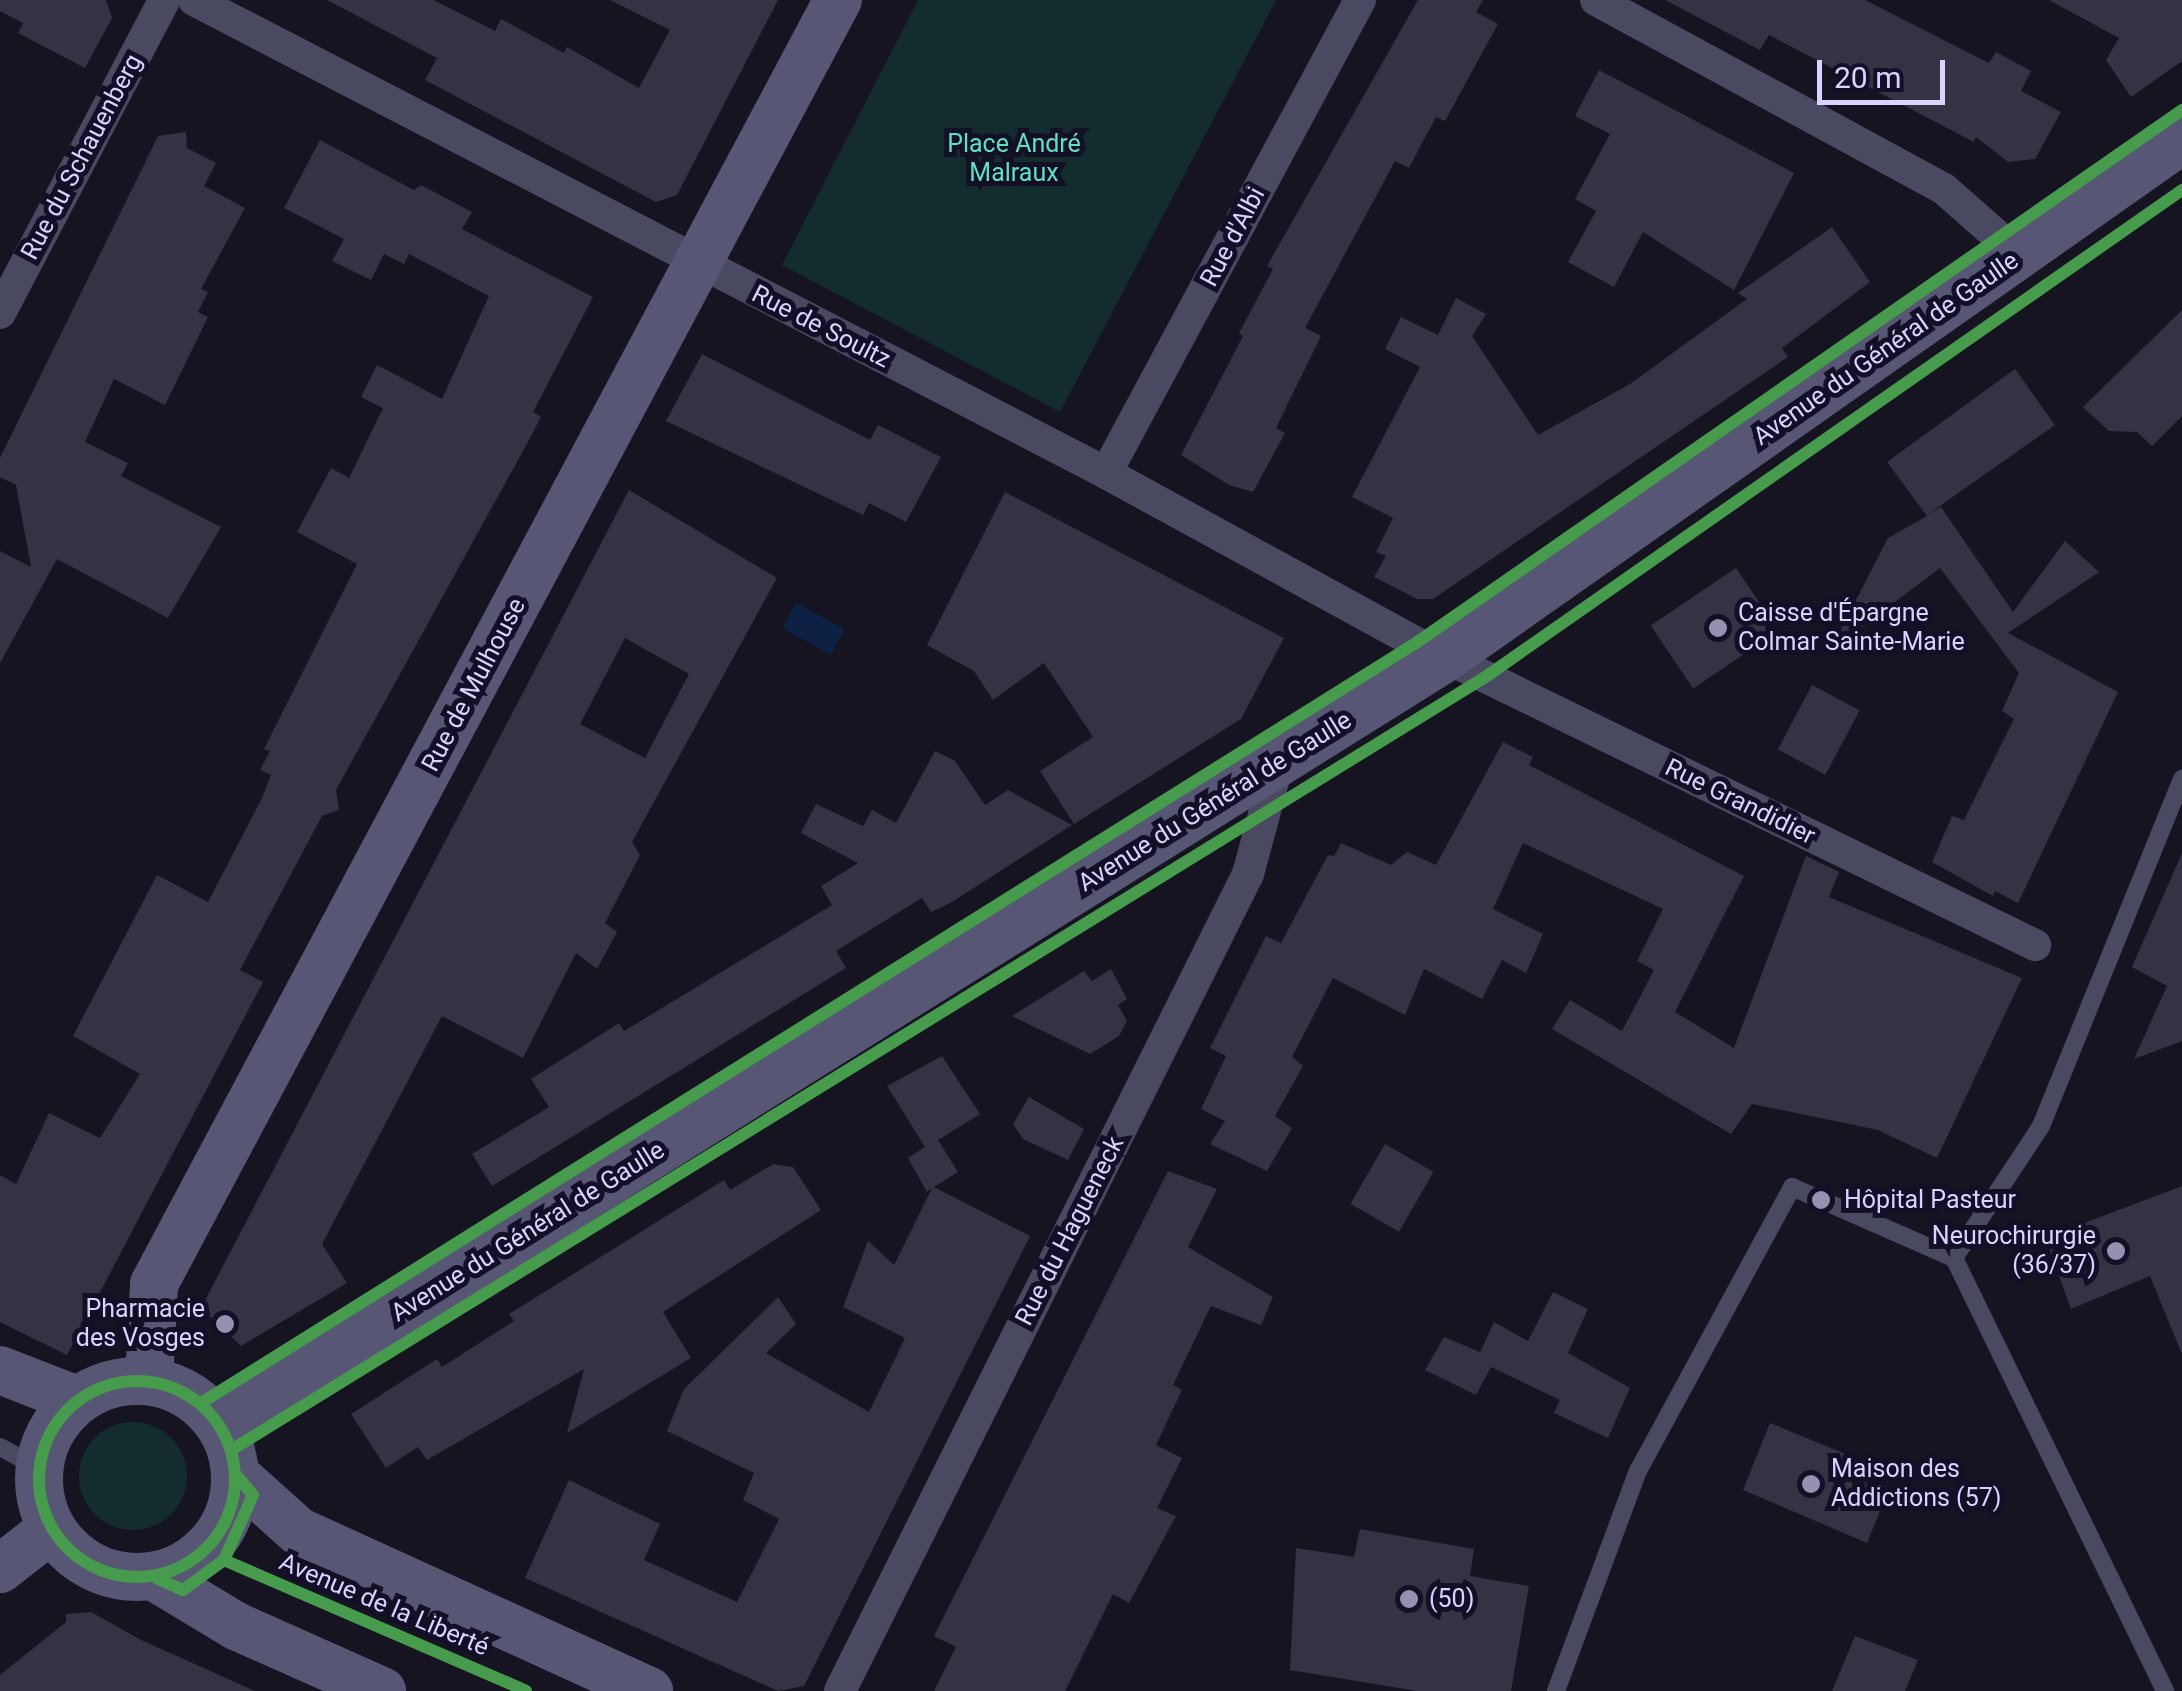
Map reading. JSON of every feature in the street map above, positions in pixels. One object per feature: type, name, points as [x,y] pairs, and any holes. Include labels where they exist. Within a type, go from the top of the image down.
[{"type":"main road","name":"Rue de Mulhouse","points":[[149,1381],[154,1284],[838,0]]},
{"type":"main road","name":"Avenue du Général de Gaulle","points":[[221,1425],[1445,658],[2182,140]]},
{"type":"main road","points":[[0,1370],[77,1400]]},
{"type":"main road","points":[[158,1579],[216,1543],[238,1477],[221,1425],[201,1403],[149,1381],[77,1400],[18,1464],[50,1530],[96,1572],[158,1579],[236,1626],[382,1691]]},
{"type":"main road","name":"Avenue de la Liberté","points":[[238,1477],[298,1531],[649,1691]]},
{"type":"main road","points":[[0,1569],[50,1530]]},
{"type":"street","name":"Rue du Schauenberg","points":[[0,313],[164,0]]},
{"type":"street","name":"Rue de Soultz","points":[[194,0],[1106,474],[1445,658]]},
{"type":"street","name":"Rue d'Albi","points":[[1106,474],[1360,0]]},
{"type":"street","points":[[1596,0],[1944,188],[2020,256]]},
{"type":"street","name":"Rue Grandidier","points":[[1445,658],[2035,945]]},
{"type":"street","name":"Rue du Hagueneck","points":[[840,1691],[1248,874],[1278,763]]},
{"type":"lane","points":[[1954,1258],[2041,1126],[2182,778]]},
{"type":"lane","points":[[1556,1691],[1638,1470],[1792,1187],[1954,1258],[2165,1691]]},
{"type":"green space","name":"Place André Malraux","points":[[918,0],[1276,0],[1060,412],[782,265]]},
{"type":"green space","points":[[133,1422],[154,1426],[171,1438],[183,1455],[187,1476],[183,1497],[171,1514],[154,1526],[133,1530],[112,1526],[95,1514],[83,1497],[79,1476],[83,1455],[95,1438],[112,1426]]},
{"type":"water","points":[[796,603],[845,629],[831,654],[782,629]]},
{"type":"building","points":[[0,0],[106,0],[112,18],[85,68],[18,33],[23,23],[0,11]]},
{"type":"building","points":[[327,0],[433,0],[495,31],[501,19],[564,53],[567,47],[639,88],[670,30],[610,0],[778,0],[677,195],[656,202],[425,80],[437,58]]},
{"type":"building","points":[[1418,0],[1483,0],[1476,12],[1498,24],[1445,121],[1436,117],[1409,168],[1395,161],[1305,328],[1321,336],[1276,428],[1285,433],[1253,492],[1229,485],[1181,455],[1243,336],[1239,333],[1273,269],[1267,266]]},
{"type":"building","points":[[1665,0],[1865,0],[1989,63],[1996,52],[2031,71],[2021,91],[2061,112],[2035,159],[2008,162],[1976,137],[1974,142],[1769,35],[1760,50]]},
{"type":"building","points":[[2049,0],[2182,0],[2182,61],[2131,97],[2106,60],[2119,38]]},
{"type":"building","points":[[1599,70],[1794,173],[1734,290],[1643,232],[1614,287],[1568,262],[1596,211],[1575,199],[1610,134],[1575,116]]},
{"type":"building","points":[[186,132],[187,148],[216,163],[204,186],[245,208],[201,289],[208,292],[198,312],[208,317],[165,405],[114,379],[85,442],[128,463],[121,476],[221,527],[168,618],[57,559],[0,663],[0,551],[31,567],[16,485],[0,477],[0,458],[158,136]]},
{"type":"building","points":[[320,140],[414,190],[421,185],[472,212],[462,229],[593,297],[533,412],[541,417],[336,790],[339,810],[322,816],[240,970],[263,982],[67,1355],[0,1322],[0,1175],[16,1184],[49,1113],[100,1138],[140,1074],[73,1036],[157,875],[208,902],[261,800],[271,775],[260,770],[270,751],[264,749],[357,564],[297,532],[331,468],[349,478],[383,408],[361,397],[377,365],[442,399],[489,296],[409,254],[404,264],[384,254],[371,280],[332,261],[344,239],[284,208]]},
{"type":"building","points":[[1832,227],[1870,282],[1782,348],[1788,357],[1433,599],[1417,599],[1374,577],[1386,556],[1376,552],[1393,518],[1352,497],[1420,367],[1385,349],[1401,317],[1438,335],[1456,298],[1486,314],[1472,336],[1538,435],[1630,384],[1747,299],[1738,293]]},
{"type":"building","points":[[2182,310],[2182,416],[2152,446],[2137,432],[2109,431],[2083,407]]},
{"type":"building","points":[[702,354],[870,440],[878,425],[941,457],[906,522],[869,503],[863,515],[666,421]]},
{"type":"building","points":[[2015,369],[2055,425],[1927,515],[1941,507],[2013,612],[2065,541],[2099,572],[2008,633],[2118,692],[2018,903],[1995,891],[1993,896],[1932,862],[1952,816],[1964,820],[2014,719],[2002,711],[2019,673],[1940,568],[1829,652],[1888,538],[1927,516],[1887,462]]},
{"type":"building","points":[[629,490],[777,578],[632,842],[640,855],[605,923],[617,932],[597,969],[576,953],[523,1058],[442,1016],[322,1244],[347,1283],[241,1346],[201,1308]],"holes":[[[625,638],[689,674],[645,758],[580,724]]]},
{"type":"building","points":[[1005,492],[1284,638],[1241,719],[1074,824],[1040,771],[1093,737],[1044,663],[993,700],[974,671],[927,645]]},
{"type":"building","name":"Caisse d'Épargne Colmar Sainte-Marie","points":[[1736,568],[1778,631],[1693,689],[1651,626]]},
{"type":"building","points":[[1812,685],[1860,710],[1825,775],[1778,749]]},
{"type":"building","points":[[1503,742],[1533,757],[1529,765],[1744,876],[1675,1012],[1734,1048],[1806,856],[1839,872],[1829,897],[2022,978],[1937,1158],[1878,1130],[1752,1104],[1731,1134],[1552,1029],[1570,1000],[1622,1031],[1654,970],[1637,961],[1663,909],[1523,843],[1493,909],[1543,934],[1526,973],[1502,960],[1482,999],[1424,969],[1405,1015],[1333,978],[1292,1057],[1303,1066],[1275,1116],[1292,1128],[1267,1171],[1210,1144],[1225,1121],[1201,1109],[1226,1056],[1210,1048],[1266,936],[1281,943],[1328,855],[1334,856],[1341,843],[1391,865],[1407,852],[1436,865]]},
{"type":"building","points":[[935,751],[955,761],[985,805],[1008,790],[1072,825],[952,902],[931,912],[922,898],[836,951],[846,968],[492,1186],[472,1154],[549,1107],[531,1079],[619,1023],[624,1031],[832,905],[821,886],[858,863],[801,833],[816,804],[863,826],[872,810],[896,823]]},
{"type":"building","points":[[2182,853],[2182,1041],[2134,1059],[2167,986],[2132,967]]},
{"type":"building","points":[[1111,969],[1127,999],[1118,1005],[1127,1021],[1119,1036],[1090,1054],[1012,1016],[1084,971],[1092,981]]},
{"type":"building","points":[[942,1056],[980,1114],[938,1140],[958,1172],[934,1187],[1030,1236],[804,1686],[778,1691],[525,1578],[569,1480],[660,1524],[644,1560],[737,1602],[779,1519],[743,1500],[754,1473],[667,1431],[684,1389],[778,1297],[796,1324],[766,1353],[869,1412],[905,1338],[843,1307],[868,1241],[894,1265],[932,1188],[927,1192],[908,1158],[925,1147],[887,1086]]},
{"type":"building","points":[[1029,1097],[1084,1129],[1068,1160],[1023,1139],[1013,1124]]},
{"type":"building","points":[[1385,1144],[1433,1172],[1399,1232],[1350,1204]]},
{"type":"building","points":[[773,1164],[793,1167],[821,1210],[663,1312],[691,1358],[567,1433],[584,1369],[427,1460],[418,1447],[386,1468],[351,1414],[437,1359],[442,1367],[514,1321],[509,1314],[724,1180],[730,1190]]},
{"type":"building","points":[[1168,1171],[1217,1189],[1188,1247],[1273,1297],[1261,1325],[1211,1306],[1173,1385],[1182,1390],[1156,1445],[1182,1458],[1157,1508],[1176,1516],[1129,1603],[1113,1594],[1065,1691],[934,1691],[956,1647],[934,1636]]},
{"type":"building","name":"Neurochirurgie (36/37)","points":[[2182,1186],[2181,1352],[2150,1276],[2071,1309],[2045,1238]]},
{"type":"building","points":[[1553,1292],[1588,1309],[1568,1353],[1630,1388],[1608,1438],[1554,1413],[1560,1400],[1491,1367],[1476,1395],[1425,1370],[1444,1337],[1480,1352],[1494,1322],[1528,1341]]},
{"type":"building","name":"Maison des Addictions (57)","points":[[1770,1423],[1872,1465],[1866,1478],[1889,1489],[1867,1543],[1743,1490]]},
{"type":"building","name":"(50)","points":[[1360,1529],[1474,1549],[1470,1576],[1529,1586],[1511,1691],[1417,1691],[1290,1670],[1296,1548],[1354,1557]]},
{"type":"building","points":[[91,1612],[141,1640],[255,1691],[0,1691],[0,1675],[66,1622],[66,1614]]},
{"type":"building","points":[[1855,1636],[1918,1660],[1905,1691],[1832,1691]]},
{"type":"cycle path","points":[[201,1403],[1416,643],[2182,110]]},
{"type":"cycle path","points":[[233,1449],[1484,678],[2182,190]]},
{"type":"cycle path","points":[[137,1381],[175,1388],[206,1410],[228,1441],[235,1479],[228,1517],[206,1548],[175,1570],[137,1577],[99,1570],[68,1548],[46,1517],[39,1479],[46,1441],[68,1410],[99,1388],[137,1381]]},
{"type":"cycle path","points":[[158,1579],[183,1590],[224,1560],[253,1495],[238,1477]]},
{"type":"cycle path","points":[[224,1560],[526,1691]]},
{"type":"place","name":"Caisse d'Épargne Colmar Sainte-Marie","points":[[1718,628]]},
{"type":"place","name":"Hôpital Pasteur","points":[[1821,1200]]},
{"type":"place","name":"Neurochirurgie (36/37)","points":[[2116,1251]]},
{"type":"place","name":"Pharmacie des Vosges","points":[[225,1324]]},
{"type":"place","name":"Maison des Addictions (57)","points":[[1811,1484]]},
{"type":"place","name":"(50)","points":[[1409,1599]]}]
